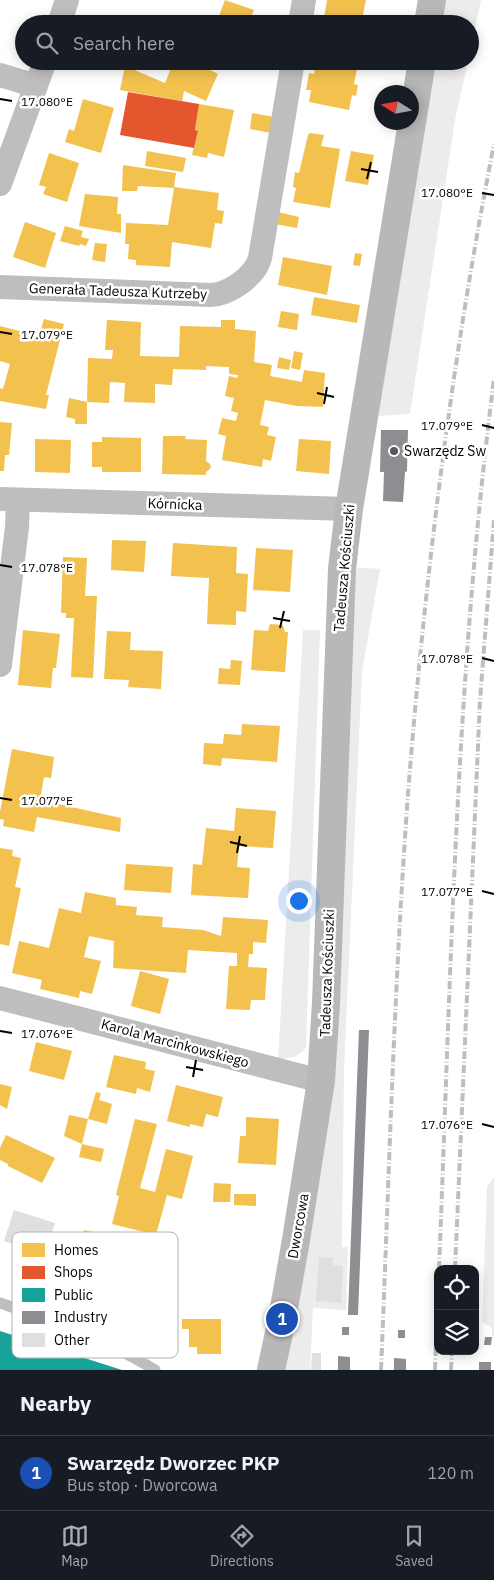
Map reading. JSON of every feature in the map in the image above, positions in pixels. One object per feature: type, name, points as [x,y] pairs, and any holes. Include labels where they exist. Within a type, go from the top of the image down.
[{"type":"street","points":[[62,15],[67,0]]},
{"type":"street","points":[[302,15],[304,0]]},
{"type":"street","points":[[430,15],[432,0]]},
{"type":"street","points":[[0,184],[42,70]]},
{"type":"street","name":"Generała Tadeusza Kutrzeby","points":[[0,287],[211,295],[224,293],[234,287],[253,272],[260,258],[291,70]]},
{"type":"street","name":"Tadeusza Kościuszki","points":[[321,1081],[326,1003],[340,592],[349,509],[421,70]]},
{"type":"street","points":[[0,76],[36,86]]},
{"type":"street","points":[[0,665],[14,554],[9,500]]},
{"type":"street","name":"Kórnicka","points":[[9,500],[349,509]]},
{"type":"street","name":"Karola Marcinkowskiego","points":[[0,998],[321,1081]]},
{"type":"street","name":"Dworcowa","points":[[271,1370],[296,1240],[321,1081]]},
{"type":"lane","points":[[0,1303],[12,1307]]},
{"type":"lane","points":[[136,1358],[155,1370]]},
{"type":"shaded area","points":[[446,0],[481,0],[478,15],[444,15]]},
{"type":"shaded area","points":[[435,70],[466,70],[455,120],[410,414],[378,416]]},
{"type":"shaded area","points":[[351,567],[380,569],[362,672],[344,1069],[342,1247],[348,1247],[346,1310],[313,1308],[310,1370],[284,1370]]},
{"type":"shaded area","points":[[303,630],[320,630],[306,1047],[294,1057],[278,1059]]},
{"type":"shaded area","points":[[494,1177],[494,1337],[492,1337],[492,1328],[482,1322],[487,1187]]},
{"type":"building: Homes","points":[[225,0],[254,10],[252,15],[219,15]]},
{"type":"building: Homes","points":[[327,0],[366,0],[363,15],[324,15]]},
{"type":"building: Homes","points":[[124,70],[134,70],[165,83],[170,70],[210,70],[218,74],[206,101],[184,91],[182,101],[120,90]]},
{"type":"building: Homes","points":[[315,70],[357,70],[354,84],[358,85],[356,96],[352,95],[349,110],[309,102],[311,90],[306,90],[309,73],[314,74]]},
{"type":"building: Homes","points":[[83,99],[114,108],[101,153],[65,142],[69,129],[74,131]]},
{"type":"building: Homes","points":[[199,104],[234,110],[224,157],[208,153],[207,158],[192,155],[198,131],[195,130]]},
{"type":"building: Homes","points":[[252,113],[274,117],[271,133],[250,129]]},
{"type":"building: Homes","points":[[310,133],[324,135],[321,146],[340,149],[330,208],[293,202],[296,188],[293,187],[295,172],[299,173]]},
{"type":"building: Homes","points":[[147,151],[186,158],[183,172],[145,166]]},
{"type":"building: Homes","points":[[351,151],[374,155],[368,185],[345,181]]},
{"type":"building: Homes","points":[[49,153],[79,163],[67,202],[43,194],[46,187],[39,185]]},
{"type":"building: Homes","points":[[123,165],[176,173],[174,187],[219,193],[217,210],[224,211],[222,224],[215,223],[211,248],[172,242],[170,267],[136,265],[136,260],[128,259],[129,244],[125,244],[126,223],[168,225],[174,188],[138,186],[137,191],[122,191]]},
{"type":"building: Homes","points":[[85,194],[118,197],[117,214],[121,214],[121,233],[79,226]]},
{"type":"building: Homes","points":[[278,212],[299,217],[297,228],[275,224]]},
{"type":"building: Homes","points":[[25,222],[56,233],[45,268],[13,257]]},
{"type":"building: Homes","points":[[65,226],[83,231],[81,237],[89,239],[86,246],[60,241]]},
{"type":"building: Homes","points":[[95,243],[107,244],[105,262],[92,260]]},
{"type":"building: Homes","points":[[355,253],[362,254],[360,266],[353,265]]},
{"type":"building: Homes","points":[[283,257],[332,266],[327,295],[278,285]]},
{"type":"building: Homes","points":[[314,297],[360,305],[357,323],[311,315]]},
{"type":"building: Homes","points":[[281,311],[299,314],[297,330],[278,327]]},
{"type":"building: Homes","points":[[44,319],[64,324],[46,395],[49,395],[46,409],[0,401],[0,388],[3,389],[10,364],[0,361],[0,326],[39,336]]},
{"type":"building: Homes","points":[[107,320],[141,322],[140,356],[179,357],[180,326],[221,327],[221,320],[235,320],[235,329],[256,331],[254,362],[272,365],[270,376],[302,382],[304,370],[325,373],[323,407],[297,406],[265,400],[260,425],[269,427],[267,435],[276,437],[271,461],[263,459],[262,467],[222,460],[226,436],[218,434],[222,418],[236,421],[238,413],[231,411],[234,398],[225,396],[229,376],[237,378],[238,375],[229,374],[229,367],[206,366],[206,370],[173,369],[172,385],[155,384],[155,403],[124,402],[125,383],[110,382],[109,403],[87,402],[88,358],[112,359],[113,350],[105,350]]},
{"type":"building: Homes","points":[[294,351],[303,353],[300,370],[291,368]]},
{"type":"building: Homes","points":[[279,357],[291,360],[289,370],[277,368]]},
{"type":"building: Homes","points":[[69,398],[87,402],[87,424],[75,424],[75,419],[66,417]]},
{"type":"building: Homes","points":[[0,422],[12,423],[9,455],[5,455],[4,471],[0,471]]},
{"type":"building: Homes","points":[[163,436],[186,436],[185,439],[207,440],[206,461],[210,464],[211,468],[206,472],[206,475],[162,474]]},
{"type":"building: Homes","points":[[102,437],[141,438],[141,472],[102,472],[102,467],[92,467],[92,442],[102,442]]},
{"type":"building: Homes","points":[[35,439],[71,440],[70,473],[35,472]]},
{"type":"building: Homes","points":[[299,439],[331,441],[329,474],[296,471]]},
{"type":"building: Homes","points":[[112,540],[146,541],[144,572],[111,570]]},
{"type":"building: Homes","points":[[173,543],[237,547],[236,573],[248,574],[246,612],[236,611],[236,625],[207,624],[209,578],[171,576]]},
{"type":"building: Homes","points":[[256,548],[293,550],[290,592],[253,590]]},
{"type":"building: Homes","points":[[63,557],[87,558],[85,596],[97,596],[93,678],[71,677],[74,618],[66,618],[66,613],[61,613]]},
{"type":"building: Homes","points":[[270,624],[283,625],[285,632],[288,632],[285,672],[251,670],[254,630],[268,631]]},
{"type":"building: Homes","points":[[23,630],[60,634],[56,668],[53,668],[51,688],[18,685]]},
{"type":"building: Homes","points":[[107,631],[131,632],[130,650],[163,651],[161,689],[128,687],[129,680],[104,679]]},
{"type":"building: Homes","points":[[231,660],[242,661],[240,685],[218,684],[219,668],[230,669]]},
{"type":"building: Homes","points":[[242,724],[280,726],[277,762],[222,758],[221,766],[203,764],[204,743],[223,744],[224,734],[241,735]]},
{"type":"building: Homes","points":[[12,749],[54,757],[51,778],[44,777],[40,800],[121,818],[120,832],[37,817],[34,832],[3,826],[4,820],[0,819],[0,812]]},
{"type":"building: Homes","points":[[236,808],[276,811],[273,848],[239,846],[237,867],[250,868],[248,898],[191,895],[193,864],[202,865],[206,828],[234,831]]},
{"type":"building: Homes","points":[[0,848],[13,850],[12,856],[21,858],[15,887],[21,888],[9,946],[0,944]]},
{"type":"building: Homes","points":[[126,864],[173,867],[171,893],[124,890]]},
{"type":"building: Homes","points":[[85,892],[116,898],[116,905],[137,907],[136,915],[163,917],[162,927],[203,930],[221,936],[223,917],[268,920],[266,943],[253,942],[253,954],[249,954],[248,967],[267,968],[265,1000],[251,1000],[250,1010],[226,1009],[229,966],[237,966],[237,953],[188,950],[186,973],[113,968],[114,941],[89,936],[84,957],[101,961],[92,994],[80,991],[79,998],[40,989],[42,980],[12,973],[19,941],[49,948],[59,908],[81,913]]},
{"type":"building: Homes","points":[[140,971],[169,979],[160,1014],[131,1006]]},
{"type":"building: Homes","points":[[36,1042],[72,1051],[64,1080],[29,1071]]},
{"type":"building: Homes","points":[[114,1055],[146,1062],[145,1069],[155,1071],[150,1092],[137,1088],[136,1094],[106,1087]]},
{"type":"building: Homes","points":[[0,1084],[12,1087],[7,1109],[0,1105]]},
{"type":"building: Homes","points":[[176,1085],[223,1097],[218,1117],[206,1114],[203,1127],[190,1124],[190,1127],[167,1121]]},
{"type":"building: Homes","points":[[96,1092],[101,1093],[99,1100],[112,1104],[107,1124],[88,1119]]},
{"type":"building: Homes","points":[[69,1115],[88,1119],[82,1144],[64,1136]]},
{"type":"building: Homes","points":[[246,1117],[279,1119],[276,1165],[238,1163],[240,1136],[246,1136]]},
{"type":"building: Homes","points":[[135,1119],[157,1124],[140,1188],[155,1192],[166,1149],[193,1156],[182,1199],[167,1195],[157,1232],[144,1232],[112,1224],[119,1196],[116,1195]]},
{"type":"building: Homes","points":[[6,1135],[55,1158],[42,1183],[0,1160],[0,1148]]},
{"type":"building: Homes","points":[[82,1144],[104,1149],[101,1162],[79,1157]]},
{"type":"building: Homes","points":[[214,1183],[231,1184],[230,1202],[213,1202]]},
{"type":"building: Homes","points":[[234,1194],[256,1194],[256,1206],[234,1205]]},
{"type":"building: Homes","points":[[182,1319],[221,1319],[221,1354],[197,1354],[197,1347],[189,1347],[189,1329],[182,1329]]},
{"type":"building: Shops","points":[[128,92],[199,104],[195,130],[198,131],[194,148],[120,135]]},
{"type":"building: Public","points":[[0,1331],[12,1335],[12,1358],[84,1358],[122,1370],[0,1370]]},
{"type":"building: Industry","name":"Swarzędz Sw","points":[[381,430],[408,430],[407,471],[405,472],[403,502],[383,501],[384,472],[380,472]]},
{"type":"building: Industry","points":[[359,1030],[369,1030],[358,1315],[348,1315]]},
{"type":"building: Industry","points":[[342,1327],[349,1327],[349,1335],[342,1335]]},
{"type":"building: Industry","points":[[398,1330],[405,1330],[405,1338],[398,1338]]},
{"type":"building: Industry","points":[[485,1337],[492,1337],[491,1345],[484,1345]]},
{"type":"building: Industry","points":[[338,1356],[350,1357],[350,1370],[338,1370]]},
{"type":"building: Industry","points":[[394,1358],[406,1359],[406,1370],[394,1370]]},
{"type":"building: Industry","points":[[479,1362],[491,1362],[491,1370],[479,1370]]},
{"type":"building: Other","points":[[14,1210],[55,1223],[52,1232],[12,1232],[12,1244],[4,1241]]},
{"type":"building: Other","points":[[319,1257],[333,1258],[333,1265],[343,1266],[341,1303],[316,1301]]},
{"type":"building: Other","points":[[312,1353],[321,1353],[321,1370],[311,1370]]},
{"type":"railway","points":[[381,1370],[399,938],[415,712],[432,549],[453,386],[465,305],[494,144]]},
{"type":"railway","points":[[439,1265],[463,712],[481,490],[494,379]]},
{"type":"railway","points":[[455,1265],[480,700],[494,520]]},
{"type":"railway","points":[[435,1370],[437,1310]]},
{"type":"railway","points":[[451,1370],[452,1355]]},
{"type":"place","name":"Swarzędz Sw","points":[[394,451]]},
{"type":"place","name":"Swarzędz Dworzec PKP","points":[[282,1319]]}]
